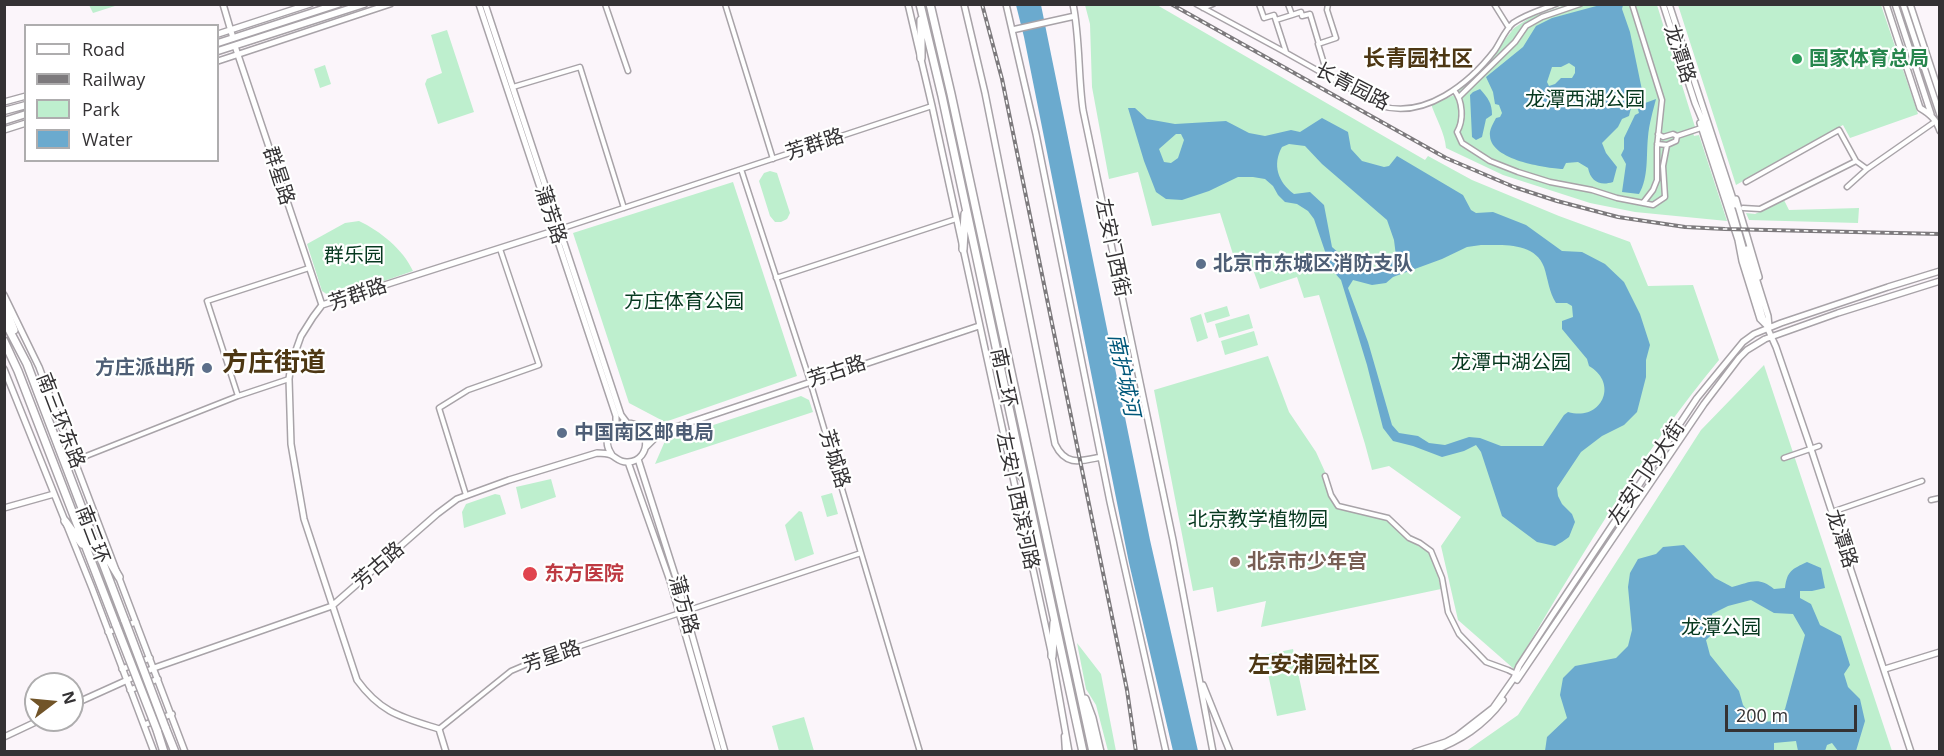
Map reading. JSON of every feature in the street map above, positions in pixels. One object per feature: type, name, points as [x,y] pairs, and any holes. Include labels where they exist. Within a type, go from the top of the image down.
[{"type":"highway","name":"南二环","points":[[930,4],[959,127],[1093,752]]},
{"type":"highway","points":[[920,6],[921,58]]},
{"type":"highway","name":"南二环","points":[[920,6],[966,206],[1083,752]]},
{"type":"highway","points":[[963,249],[966,206]]},
{"type":"highway","points":[[4,304],[27,364]]},
{"type":"highway","name":"南三环","points":[[4,320],[27,364],[175,752]]},
{"type":"highway","name":"南三环","points":[[4,341],[18,371],[164,752]]},
{"type":"highway","points":[[1008,457],[1026,482]]},
{"type":"highway","points":[[65,521],[87,551]]},
{"type":"highway","points":[[88,527],[119,577]]},
{"type":"highway","points":[[1052,656],[1054,614]]},
{"type":"highway","points":[[1079,685],[1092,718],[1100,752]]},
{"type":"main road","points":[[219,43],[338,4]]},
{"type":"main road","points":[[219,51],[364,4]]},
{"type":"main road","points":[[4,111],[24,106]]},
{"type":"main road","points":[[4,121],[24,115]]},
{"type":"street","points":[[223,4],[233,38]]},
{"type":"street","points":[[219,34],[310,4]]},
{"type":"street","points":[[219,61],[390,4]]},
{"type":"street","name":"蒲芳路","points":[[479,4],[621,415],[627,423]]},
{"type":"street","name":"蒲芳路","points":[[485,4],[616,416],[616,426]]},
{"type":"street","points":[[605,4],[628,71]]},
{"type":"street","points":[[725,4],[773,159]]},
{"type":"street","name":"左安门西滨河路","points":[[908,4],[1052,656],[1067,752]]},
{"type":"street","points":[[964,4],[985,93],[1055,444],[1062,455],[1072,461],[1078,462],[1101,457]]},
{"type":"street","points":[[1006,4],[1015,30],[1101,457],[1166,752]]},
{"type":"street","name":"左安门西街","points":[[1073,4],[1077,26],[1079,83],[1083,110],[1198,666],[1213,752]]},
{"type":"street","name":"长青园路","points":[[1196,4],[1381,106],[1393,110],[1403,110],[1442,99],[1482,66],[1512,24],[1533,12],[1556,4]]},
{"type":"street","points":[[1203,8],[1213,4]]},
{"type":"street","points":[[1259,4],[1264,18],[1274,15],[1286,52]]},
{"type":"street","points":[[1288,4],[1292,15]]},
{"type":"street","points":[[1319,44],[1336,39],[1327,9],[1328,4]]},
{"type":"street","points":[[1494,4],[1509,28]]},
{"type":"street","points":[[1459,97],[1515,42],[1526,26],[1542,17],[1580,4]]},
{"type":"street","points":[[1632,4],[1662,100],[1657,144],[1657,180],[1653,190],[1643,202]]},
{"type":"street","name":"龙潭路","points":[[1663,4],[1738,216],[1768,316],[1769,327],[1911,752]]},
{"type":"street","name":"龙潭路","points":[[1669,4],[1698,102],[1703,128],[1733,212],[1763,318],[1769,327]]},
{"type":"street","points":[[1886,4],[1920,108],[1931,114],[1939,111],[1903,4]]},
{"type":"street","points":[[1895,4],[1931,114],[1940,131]]},
{"type":"street","points":[[1910,4],[1940,95]]},
{"type":"street","points":[[1276,20],[1301,12],[1302,16],[1310,14],[1328,77]]},
{"type":"street","points":[[1015,30],[1075,16]]},
{"type":"street","name":"群星路","points":[[235,46],[322,305]]},
{"type":"street","points":[[513,87],[580,67],[624,208]]},
{"type":"street","points":[[1454,90],[1459,97],[1461,126],[1457,132],[1462,143],[1490,161],[1550,182],[1653,206],[1665,197],[1663,166],[1667,145]]},
{"type":"street","points":[[4,102],[24,97]]},
{"type":"street","name":"芳群路","points":[[332,606],[304,519],[291,444],[289,380],[291,364],[301,336],[322,305],[500,249],[932,106]]},
{"type":"street","points":[[1847,187],[1867,169],[1936,122]]},
{"type":"street","points":[[4,130],[24,124]]},
{"type":"street","points":[[1658,134],[1663,137],[1674,134],[1677,136],[1703,128]]},
{"type":"street","points":[[1746,182],[1839,130],[1856,161],[1867,169]]},
{"type":"street","points":[[1657,144],[1667,145],[1676,141],[1677,136]]},
{"type":"street","points":[[1743,208],[1760,209],[1856,161]]},
{"type":"street","name":"芳城路","points":[[741,169],[810,381],[920,752]]},
{"type":"street","points":[[776,278],[956,219]]},
{"type":"street","points":[[466,495],[439,408],[468,390],[539,365],[500,249]]},
{"type":"street","points":[[238,396],[207,301],[309,268]]},
{"type":"street","name":"左安门内大街","points":[[1415,752],[1446,742],[1470,727],[1493,708],[1517,676],[1551,617],[1697,398],[1735,350],[1754,334],[1769,327],[1940,271]]},
{"type":"street","name":"左安门内大街","points":[[1430,752],[1454,743],[1478,727],[1493,713],[1717,386],[1748,350],[1772,336],[1940,282]]},
{"type":"street","name":"南三环东路","points":[[4,296],[39,367],[76,460],[185,752]]},
{"type":"street","name":"芳古路","points":[[661,432],[979,326]]},
{"type":"street","name":"南三环东路","points":[[4,369],[154,752]]},
{"type":"street","points":[[76,460],[238,396],[289,380]]},
{"type":"street","points":[[597,453],[607,443],[609,435],[616,426],[627,423],[642,430],[661,432]]},
{"type":"street","points":[[642,430],[646,447]]},
{"type":"street","points":[[607,443],[612,455],[619,461],[628,462],[638,459],[661,432]]},
{"type":"street","points":[[1784,458],[1819,446]]},
{"type":"street","points":[[597,453],[612,455]]},
{"type":"street","name":"芳古路","points":[[84,699],[154,668],[332,606],[451,502],[466,495],[597,453]]},
{"type":"street","name":"蒲方路","points":[[638,459],[725,752]]},
{"type":"street","name":"蒲方路","points":[[628,462],[683,612],[719,752]]},
{"type":"street","points":[[1325,476],[1331,495],[1338,506],[1388,518],[1410,538],[1431,551],[1442,578],[1449,612],[1459,634],[1486,662],[1517,676]]},
{"type":"street","points":[[1832,512],[1922,481]]},
{"type":"street","points":[[4,508],[54,494]]},
{"type":"street","points":[[1931,500],[1940,498]]},
{"type":"street","name":"芳星路","points":[[439,729],[511,671],[532,662],[861,553]]},
{"type":"street","points":[[332,606],[357,680],[368,696],[393,714],[439,729],[446,752]]},
{"type":"street","points":[[108,632],[136,622]]},
{"type":"street","points":[[1885,669],[1940,652]]},
{"type":"street","points":[[122,669],[150,658]]},
{"type":"street","name":"左安门西街","points":[[1198,666],[1208,700],[1230,752]]},
{"type":"street","points":[[130,690],[158,679]]},
{"type":"street","points":[[144,725],[172,714]]},
{"type":"street","points":[[4,737],[24,728]]},
{"type":"green space","points":[[89,4],[118,5],[93,13]]},
{"type":"green space","name":"龙潭中湖公园","points":[[1085,5],[1157,5],[1425,160],[1428,156],[1472,180],[1630,242],[1648,286],[1693,285],[1719,360],[1662,433],[1610,510],[1514,669],[1458,620],[1441,546],[1461,517],[1389,466],[1372,470],[1319,295],[1304,298],[1297,277],[1260,289],[1251,264],[1237,267],[1220,213],[1152,226],[1138,172],[1109,179],[1092,87],[1090,24]]},
{"type":"green space","name":"龙潭西湖公园","points":[[1565,5],[1657,5],[1695,127],[1692,128],[1694,136],[1699,135],[1727,221],[1635,212],[1590,203],[1503,175],[1446,148],[1431,104],[1457,94],[1459,89],[1483,68],[1514,28],[1531,17]]},
{"type":"green space","name":"国家体育总局","points":[[1678,5],[1881,5],[1918,114],[1850,138],[1843,125],[1736,185]]},
{"type":"green space","points":[[447,30],[474,112],[438,124],[425,84],[427,79],[442,73],[431,35]]},
{"type":"green space","points":[[325,65],[331,84],[320,88],[314,69]]},
{"type":"green space","points":[[770,171],[777,173],[790,213],[787,219],[781,222],[775,222],[770,216],[759,181],[764,173]]},
{"type":"green space","name":"方庄体育公园","points":[[733,182],[797,376],[665,422],[629,403],[573,233]]},
{"type":"green space","points":[[1784,200],[1789,210],[1859,208],[1858,223],[1749,220],[1746,213],[1755,214]]},
{"type":"green space","name":"群乐园","points":[[359,221],[390,242],[403,255],[413,271],[343,295],[328,295],[322,291],[307,244],[345,223]]},
{"type":"green space","points":[[1227,306],[1230,316],[1207,323],[1204,313]]},
{"type":"green space","points":[[1201,314],[1208,338],[1197,342],[1190,318]]},
{"type":"green space","points":[[1249,314],[1253,328],[1219,338],[1215,324]]},
{"type":"green space","points":[[1254,331],[1258,345],[1225,355],[1221,341]]},
{"type":"green space","name":"北京教学植物园","points":[[1268,356],[1289,412],[1316,452],[1326,474],[1335,505],[1340,509],[1386,520],[1415,544],[1429,552],[1435,563],[1441,589],[1261,627],[1266,601],[1217,612],[1213,587],[1193,591],[1154,390]]},
{"type":"green space","name":"龙潭公园","points":[[1764,365],[1892,751],[1465,752],[1518,715],[1701,430]]},
{"type":"green space","points":[[801,396],[809,400],[813,412],[655,464],[665,441]]},
{"type":"green space","points":[[551,479],[556,497],[521,509],[516,487]]},
{"type":"green space","points":[[832,493],[838,514],[827,517],[821,496]]},
{"type":"green space","points":[[495,494],[500,495],[506,514],[464,528],[462,512],[466,504]]},
{"type":"green space","points":[[799,511],[802,512],[814,554],[795,561],[785,525]]},
{"type":"green space","points":[[1077,643],[1101,674],[1116,751],[1108,751],[1096,705],[1086,689]]},
{"type":"green space","points":[[1293,649],[1306,710],[1277,716],[1264,655]]},
{"type":"green space","points":[[804,717],[814,751],[779,751],[772,726]]},
{"type":"water","points":[[1016,5],[1041,5],[1150,540],[1198,751],[1173,751],[1129,563]]},
{"type":"water","points":[[1600,5],[1623,5],[1622,9],[1630,32],[1642,90],[1632,104],[1629,116],[1622,119],[1618,127],[1602,143],[1606,153],[1617,167],[1613,182],[1597,182],[1591,177],[1588,168],[1578,162],[1566,163],[1563,169],[1544,167],[1509,157],[1499,151],[1490,136],[1496,118],[1502,113],[1499,105],[1495,104],[1493,92],[1486,77],[1523,47],[1536,26],[1552,18]],"holes":[[[1569,63],[1575,67],[1572,78],[1561,78],[1549,86],[1547,82],[1552,67],[1561,67]]]},
{"type":"water","points":[[1480,89],[1489,101],[1492,115],[1486,119],[1482,137],[1476,140],[1472,137],[1470,95]]},
{"type":"water","points":[[1656,99],[1649,127],[1646,173],[1642,187],[1639,194],[1622,192],[1626,164],[1621,155],[1624,149],[1624,138],[1635,115],[1639,113],[1637,106]]},
{"type":"water","points":[[1128,108],[1135,108],[1147,119],[1175,124],[1226,121],[1249,133],[1265,136],[1291,130],[1300,132],[1322,118],[1348,132],[1351,149],[1362,161],[1384,167],[1389,166],[1397,156],[1463,195],[1471,210],[1476,213],[1493,212],[1526,225],[1562,251],[1582,252],[1605,264],[1624,282],[1640,314],[1650,345],[1646,360],[1646,377],[1637,412],[1624,425],[1602,436],[1581,452],[1557,488],[1562,504],[1572,514],[1575,522],[1569,537],[1555,546],[1537,542],[1502,516],[1481,452],[1476,445],[1442,457],[1393,441],[1383,428],[1367,365],[1341,280],[1331,269],[1314,219],[1308,211],[1297,204],[1285,202],[1265,179],[1253,177],[1238,177],[1209,191],[1182,200],[1166,199],[1156,192]],"holes":[[[1176,134],[1181,134],[1184,140],[1178,158],[1171,163],[1164,162],[1159,149]],[[1289,144],[1305,146],[1322,164],[1387,220],[1394,240],[1396,256],[1387,267],[1375,271],[1351,255],[1340,254],[1332,247],[1324,205],[1310,192],[1294,194],[1281,179],[1277,160],[1282,147]],[[1508,245],[1526,249],[1540,259],[1556,303],[1567,303],[1572,306],[1573,317],[1562,321],[1562,329],[1603,382],[1605,391],[1597,406],[1580,414],[1568,412],[1543,446],[1501,446],[1480,438],[1469,437],[1445,445],[1429,443],[1418,436],[1399,433],[1392,425],[1368,342],[1348,288],[1353,280],[1372,285],[1386,283],[1393,277],[1467,247]]]},
{"type":"water","points":[[1684,545],[1715,578],[1732,587],[1759,581],[1774,589],[1785,588],[1791,571],[1807,562],[1821,568],[1825,588],[1800,591],[1800,598],[1811,604],[1820,625],[1841,636],[1850,665],[1844,674],[1848,687],[1860,699],[1865,721],[1856,751],[1838,751],[1832,743],[1827,745],[1825,751],[1798,751],[1796,741],[1774,743],[1774,752],[1545,751],[1547,737],[1567,718],[1560,695],[1563,678],[1575,666],[1616,658],[1628,646],[1632,630],[1628,587],[1630,573],[1638,559],[1656,554],[1663,547]],"holes":[[[1751,600],[1774,613],[1793,614],[1805,635],[1785,709],[1775,721],[1762,722],[1753,718],[1743,705],[1739,691],[1710,655],[1706,640],[1713,633],[1712,614],[1728,606]]]},
{"type":"railway","points":[[982,4],[1002,79],[1127,690],[1136,752]]},
{"type":"railway","points":[[1171,4],[1446,158],[1514,187],[1557,201],[1618,217],[1685,227],[1940,234]]},
{"type":"place","name":"国家体育总局","points":[[1797,59]]},
{"type":"place","name":"北京市东城区消防支队","points":[[1201,264]]},
{"type":"place","name":"方庄派出所","points":[[207,368]]},
{"type":"place","name":"中国南区邮电局","points":[[562,433]]},
{"type":"place","name":"北京市少年宫","points":[[1235,562]]},
{"type":"place","name":"东方医院","points":[[530,574]]},
{"type":"district","name":"长青园社区","points":[[1418,60]]},
{"type":"district","name":"方庄街道","points":[[274,364]]},
{"type":"district","name":"左安浦园社区","points":[[1314,666]]},
{"type":"water label","name":"南护城河","points":[[1123,375]]}]
